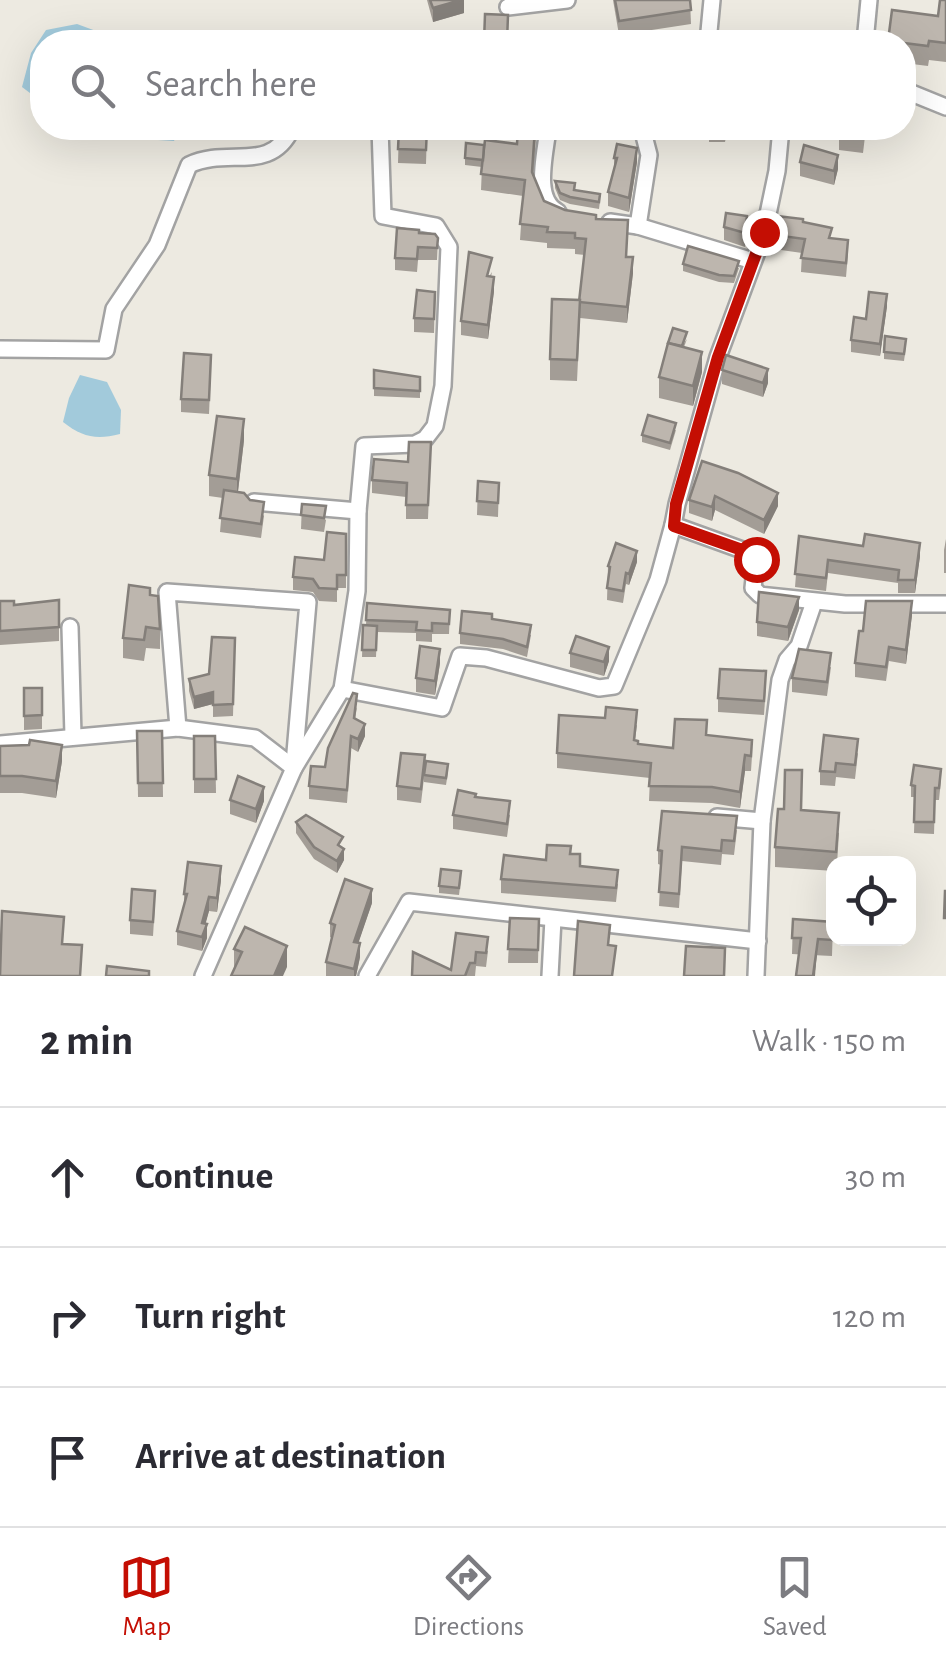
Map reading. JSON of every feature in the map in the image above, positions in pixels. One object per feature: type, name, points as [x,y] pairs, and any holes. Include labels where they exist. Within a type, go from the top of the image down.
[{"type":"street","points":[[508,7],[567,0]]},
{"type":"street","points":[[709,30],[712,0]]},
{"type":"street","points":[[866,30],[869,0]]},
{"type":"street","points":[[916,95],[946,107]]},
{"type":"street","points":[[0,348],[106,350],[114,309],[158,245],[189,165],[202,159],[275,152],[286,140]]},
{"type":"street","points":[[203,976],[294,768],[342,689],[356,591],[364,446],[414,444],[435,426],[443,386],[449,247],[436,226],[383,216],[380,140]]},
{"type":"street","points":[[547,140],[543,188],[552,209],[567,215]]},
{"type":"street","points":[[638,226],[649,155],[645,140]]},
{"type":"street","points":[[342,689],[442,708],[460,656],[486,658],[600,688],[614,686],[658,580],[718,357],[764,232],[779,140]]},
{"type":"street","points":[[585,218],[638,226],[754,261]]},
{"type":"street","points":[[254,502],[358,510]]},
{"type":"street","points":[[674,526],[745,551],[756,559],[753,588],[760,595],[814,602],[946,604]]},
{"type":"street","points":[[178,728],[167,592],[308,602],[294,768]]},
{"type":"street","points":[[756,976],[762,821],[780,680],[787,660],[799,646],[814,602]]},
{"type":"street","points":[[70,627],[74,736]]},
{"type":"street","points":[[0,744],[178,728],[256,738],[294,768]]},
{"type":"street","points":[[695,815],[762,821]]},
{"type":"street","points":[[368,976],[409,902],[758,942]]},
{"type":"street","points":[[550,976],[552,920]]},
{"type":"water","points":[[77,24],[93,30],[46,30]]},
{"type":"water","points":[[30,57],[30,93],[22,87]]},
{"type":"water","points":[[80,375],[107,382],[121,410],[120,434],[90,436],[63,422]]},
{"type":"building","points":[[430,0],[461,0],[433,8]]},
{"type":"building","points":[[615,0],[690,0],[691,10],[619,21]]},
{"type":"building","points":[[940,0],[946,0],[946,43],[916,44],[916,30],[889,30],[892,10],[938,16]]},
{"type":"building","points":[[485,14],[508,15],[507,30],[484,30]]},
{"type":"building","points":[[398,140],[426,140],[426,150],[398,149]]},
{"type":"building","points":[[485,140],[517,144],[517,140],[534,140],[532,172],[544,201],[565,210],[596,215],[596,219],[628,220],[626,257],[633,257],[627,307],[579,302],[586,239],[575,238],[575,233],[547,232],[548,227],[520,224],[525,180],[481,174]]},
{"type":"building","points":[[466,143],[484,145],[483,160],[465,158]]},
{"type":"building","points":[[617,144],[637,148],[629,198],[608,192]]},
{"type":"building","points":[[804,145],[838,155],[834,171],[800,162]]},
{"type":"building","points":[[555,181],[575,183],[574,190],[600,194],[599,202],[560,193]]},
{"type":"building","points":[[726,213],[747,216],[745,233],[724,227]]},
{"type":"building","points":[[777,216],[832,228],[829,238],[848,240],[846,263],[801,258],[805,239],[774,235]]},
{"type":"building","points":[[397,228],[435,234],[437,248],[418,247],[417,259],[395,258]]},
{"type":"building","points":[[688,246],[739,261],[734,276],[683,264]]},
{"type":"building","points":[[469,252],[492,258],[487,276],[494,277],[488,325],[461,321]]},
{"type":"building","points":[[417,290],[435,292],[434,319],[414,318]]},
{"type":"building","points":[[869,292],[887,294],[880,344],[851,340],[854,317],[866,319]]},
{"type":"building","points":[[552,299],[580,300],[577,360],[550,359]]},
{"type":"building","points":[[673,328],[687,332],[682,346],[668,343]]},
{"type":"building","points":[[885,336],[906,339],[904,354],[884,352]]},
{"type":"building","points":[[668,343],[702,352],[693,386],[659,377]]},
{"type":"building","points":[[184,353],[211,355],[209,400],[181,399]]},
{"type":"building","points":[[726,355],[768,369],[763,383],[722,370]]},
{"type":"building","points":[[374,370],[420,377],[420,391],[374,388]]},
{"type":"building","points":[[648,415],[676,423],[670,443],[642,435]]},
{"type":"building","points":[[217,416],[244,419],[237,479],[209,475]]},
{"type":"building","points":[[409,442],[431,442],[428,505],[406,505],[407,483],[372,480],[374,459],[408,462]]},
{"type":"building","points":[[702,461],[778,493],[764,520],[715,496],[712,507],[689,500]]},
{"type":"building","points":[[478,481],[499,483],[498,503],[477,501]]},
{"type":"building","points":[[224,490],[264,502],[261,524],[220,518]]},
{"type":"building","points":[[302,504],[326,506],[324,518],[301,515]]},
{"type":"building","points":[[327,532],[346,534],[346,575],[337,575],[337,589],[319,588],[313,579],[293,577],[295,557],[324,560]]},
{"type":"building","points":[[865,534],[920,543],[915,580],[898,580],[899,570],[828,560],[826,578],[795,574],[799,536],[863,546]]},
{"type":"building","points":[[616,543],[637,551],[629,574],[626,573],[623,591],[607,588],[608,566]]},
{"type":"building","points":[[129,585],[150,588],[150,595],[158,596],[160,629],[146,627],[144,640],[123,638]]},
{"type":"building","points":[[759,592],[799,597],[788,627],[757,622]]},
{"type":"building","points":[[59,600],[59,627],[0,631],[0,601],[14,601],[14,605]]},
{"type":"building","points":[[866,601],[912,601],[906,650],[889,647],[886,667],[855,663]]},
{"type":"building","points":[[367,603],[450,610],[449,624],[432,623],[432,631],[416,630],[417,622],[366,620]]},
{"type":"building","points":[[462,611],[492,614],[492,619],[531,625],[527,647],[460,633]]},
{"type":"building","points":[[363,625],[377,626],[376,650],[362,650]]},
{"type":"building","points":[[576,636],[609,647],[604,662],[570,653]]},
{"type":"building","points":[[212,637],[235,638],[233,704],[213,705],[213,692],[194,697],[189,679],[209,674]]},
{"type":"building","points":[[420,646],[440,649],[435,681],[416,678]]},
{"type":"building","points":[[799,649],[831,653],[827,682],[792,678]]},
{"type":"building","points":[[720,669],[766,671],[764,701],[718,698]]},
{"type":"building","points":[[24,688],[42,688],[42,715],[24,716]]},
{"type":"building","points":[[353,693],[357,694],[354,718],[365,724],[358,739],[351,736],[347,790],[309,786],[311,766],[325,767],[328,748]]},
{"type":"building","points":[[606,707],[637,710],[634,740],[638,744],[673,748],[675,719],[707,720],[706,735],[752,740],[751,756],[745,755],[740,792],[712,787],[649,786],[651,763],[557,753],[559,715],[605,718]]},
{"type":"building","points":[[137,731],[162,731],[163,783],[138,783]]},
{"type":"building","points":[[824,735],[858,739],[855,765],[836,763],[835,772],[820,771]]},
{"type":"building","points":[[194,736],[215,736],[216,779],[194,779]]},
{"type":"building","points":[[30,740],[62,745],[56,781],[0,776],[0,746],[29,745]]},
{"type":"building","points":[[401,753],[425,755],[421,789],[397,786]]},
{"type":"building","points":[[426,761],[448,764],[446,778],[424,775]]},
{"type":"building","points":[[914,765],[941,769],[939,788],[935,788],[934,822],[914,822]]},
{"type":"building","points":[[785,770],[802,770],[801,810],[839,813],[836,852],[775,847],[778,809],[784,809]]},
{"type":"building","points":[[238,776],[264,787],[256,809],[230,800]]},
{"type":"building","points":[[458,790],[476,794],[475,797],[510,801],[507,824],[453,815]]},
{"type":"building","points":[[662,811],[737,816],[734,841],[722,840],[721,851],[682,847],[679,894],[659,892]]},
{"type":"building","points":[[306,815],[343,837],[338,845],[344,849],[337,861],[314,847],[296,822]]},
{"type":"building","points":[[547,845],[571,846],[570,854],[580,854],[580,866],[618,870],[616,888],[501,879],[504,855],[546,860]]},
{"type":"building","points":[[188,862],[221,866],[217,898],[209,897],[202,937],[177,931],[187,894]]},
{"type":"building","points":[[441,869],[461,871],[459,888],[439,886]]},
{"type":"building","points":[[345,879],[372,889],[354,942],[360,943],[354,969],[326,962],[335,925],[330,923]]},
{"type":"building","points":[[132,889],[155,891],[153,922],[130,920]]},
{"type":"building","points":[[2,911],[64,917],[62,944],[82,945],[80,976],[0,976]]},
{"type":"building","points":[[510,918],[539,919],[538,950],[508,949]]},
{"type":"building","points":[[793,919],[826,921],[826,940],[818,939],[813,976],[796,976],[801,938],[792,938]]},
{"type":"building","points":[[578,921],[610,925],[608,945],[616,946],[612,976],[574,976]]},
{"type":"building","points":[[245,927],[287,946],[274,976],[231,976],[242,952],[234,949]]},
{"type":"building","points":[[456,933],[488,937],[486,953],[476,952],[475,963],[470,963],[465,976],[412,976],[413,952],[451,970]]},
{"type":"building","points":[[686,946],[725,948],[724,976],[684,976]]},
{"type":"building","points":[[107,966],[149,971],[149,976],[106,976]]},
{"type":"route","points":[[756,559],[745,551],[674,526],[676,504],[718,357],[764,232]]}]
